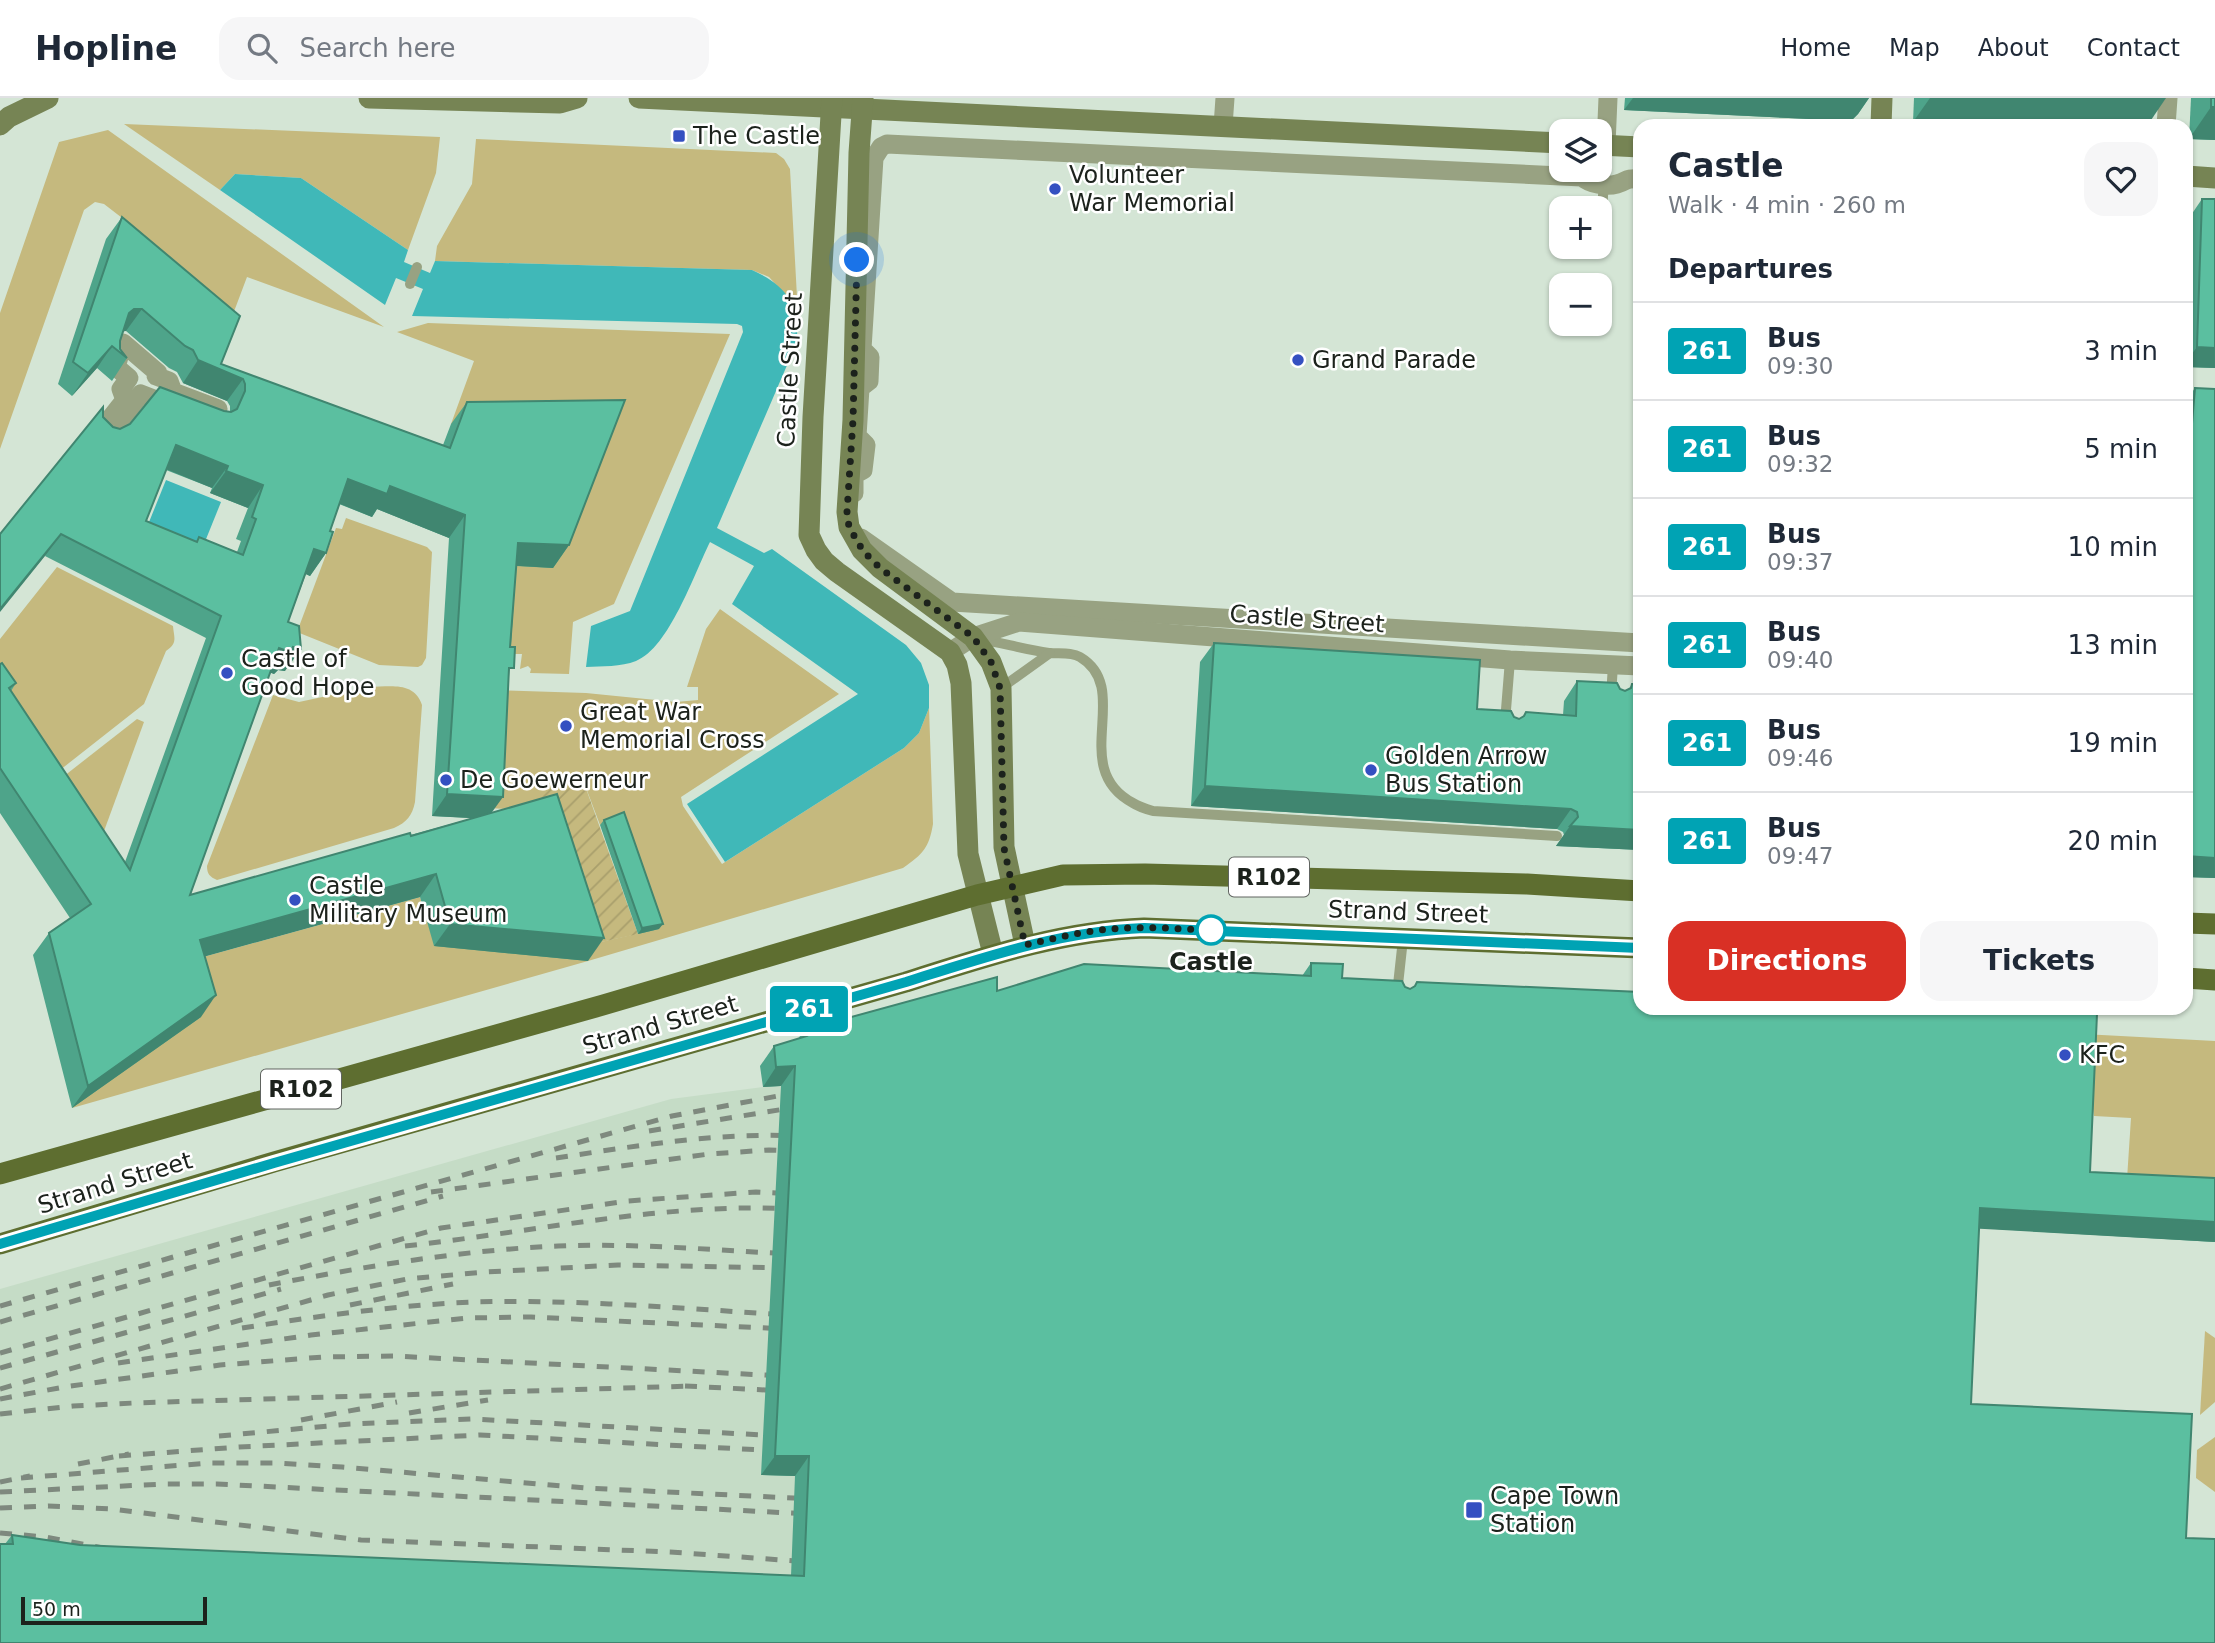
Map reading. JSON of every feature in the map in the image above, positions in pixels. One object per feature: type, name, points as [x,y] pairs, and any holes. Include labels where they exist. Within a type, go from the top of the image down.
[{"type":"main road","points":[[0,125],[9,117],[48,98]]},
{"type":"main road","points":[[369,98],[532,100],[560,103],[577,98]]},
{"type":"main road","points":[[639,98],[863,103],[1223,126],[1549,142]]},
{"type":"main road","points":[[1881,119],[1882,98]]},
{"type":"main road","name":"Castle Street","points":[[831,102],[809,535],[824,561],[837,572],[950,652]]},
{"type":"main road","points":[[863,103],[859,153],[853,420],[847,512],[849,527],[863,551],[880,568],[973,637],[991,662],[1000,688],[1004,848],[1025,945]]},
{"type":"main road","points":[[1612,145],[1633,147]]},
{"type":"main road","points":[[2193,176],[2215,178]]},
{"type":"main road","points":[[950,652],[957,665],[961,683],[968,854],[993,954]]},
{"type":"main road","name":"Strand Street","points":[[0,1174],[616,1001],[977,895],[1063,875],[1145,874],[1527,884],[1633,891]]},
{"type":"main road","points":[[2193,923],[2215,924]]},
{"type":"main road","name":"Strand Street","points":[[0,1244],[906,982],[993,954],[1072,934],[1144,928],[1633,948]]},
{"type":"main road","points":[[2193,978],[2215,979]]},
{"type":"street","points":[[1223,126],[1225,98]]},
{"type":"street","points":[[1606,119],[1608,98]]},
{"type":"street","points":[[2166,119],[2168,98]]},
{"type":"street","points":[[1633,178],[1627,178],[1616,185],[1590,183],[1582,177],[895,144],[881,146],[874,158],[862,349],[870,357],[869,382],[860,388],[857,436],[866,445],[863,470],[854,475],[852,517],[857,534],[862,540],[952,602],[1633,643]]},
{"type":"street","points":[[123,344],[158,373],[156,376],[169,381],[173,393],[218,409],[213,422],[141,394],[105,439],[98,434],[125,400],[121,389],[130,379],[116,367],[123,344]]},
{"type":"street","name":"Castle Street","points":[[950,652],[973,637],[1019,622],[1510,660],[1633,666]]},
{"type":"lane","points":[[1602,196],[1603,184]]},
{"type":"lane","points":[[410,284],[417,267]]},
{"type":"lane","points":[[973,637],[1050,653],[1077,654],[1091,664],[1101,681],[1104,696],[1100,755],[1105,771],[1113,787],[1132,803],[1153,811],[1557,836]]},
{"type":"lane","points":[[1000,688],[1050,653]]},
{"type":"lane","points":[[1505,731],[1510,660]]},
{"type":"lane","points":[[1611,703],[1613,665]]},
{"type":"lane","points":[[1396,1001],[1403,938]]},
{"type":"shaded area","points":[[124,124],[440,137],[436,173],[408,250],[301,178],[235,174],[220,190]]},
{"type":"shaded area","points":[[108,130],[384,327],[247,277],[224,338],[126,255],[139,231],[104,204],[95,202],[84,210],[0,449],[0,313],[59,142]]},
{"type":"shaded area","points":[[476,139],[776,153],[790,169],[797,297],[794,304],[769,277],[752,270],[435,261],[437,246],[472,184]]},
{"type":"shaded area","points":[[428,323],[730,334],[614,604],[573,622],[569,674],[530,673],[528,666],[520,669],[522,654],[515,654],[512,669],[502,565],[609,423],[451,424],[474,361],[397,332]]},
{"type":"shaded area","points":[[346,518],[427,547],[432,552],[426,658],[418,667],[379,665],[297,632],[336,528],[342,529]]},
{"type":"shaded area","points":[[57,567],[173,626],[174,640],[166,651],[144,704],[55,774],[0,688],[0,639]]},
{"type":"shaded area","points":[[720,609],[839,694],[681,797],[683,806],[722,864],[904,748],[919,733],[929,708],[933,824],[927,845],[910,863],[903,868],[588,961],[72,1108],[185,962],[420,897],[435,946],[583,946],[658,929],[620,818],[600,825],[583,780],[540,811],[488,808],[494,690],[586,693],[676,702],[698,700],[698,687],[687,687],[706,629]]},
{"type":"shaded area","points":[[393,686],[407,689],[418,697],[422,705],[415,802],[408,818],[394,828],[217,880],[211,876],[207,866],[273,695],[299,702],[369,687]]},
{"type":"shaded area","points":[[137,719],[144,722],[100,842],[59,780]]},
{"type":"shaded area","points":[[583,780],[638,934],[583,946],[540,811],[537,786]]},
{"type":"shaded area","points":[[2083,1034],[2215,1041],[2215,1184],[2127,1179],[2131,1118],[2094,1116]]},
{"type":"shaded area","points":[[813,1085],[1648,1616],[0,1643],[0,1289],[671,1099],[763,1087]]},
{"type":"shaded area","points":[[2205,1331],[2215,1338],[2215,1402],[2200,1415]]},
{"type":"shaded area","points":[[2215,1437],[2215,1492],[2196,1478],[2197,1450]]},
{"type":"water","points":[[235,174],[301,178],[408,250],[404,262],[430,273],[435,261],[752,270],[774,283],[793,307],[797,342],[717,528],[764,553],[772,549],[906,645],[921,663],[929,685],[929,708],[919,733],[904,748],[725,862],[687,804],[858,694],[732,604],[754,566],[710,542],[670,626],[648,653],[636,661],[624,664],[586,667],[591,626],[630,611],[743,332],[742,326],[412,316],[423,289],[396,278],[385,305],[220,190]]},
{"type":"water","points":[[166,480],[221,502],[198,559],[143,537]]},
{"type":"building","points":[[2211,98],[2215,98],[2215,107],[2211,107]]},
{"type":"building","points":[[2202,199],[2215,199],[2215,348],[2197,347]]},
{"type":"building","name":"Castle of Good Hope","points":[[122,217],[240,316],[221,364],[450,448],[467,402],[625,400],[569,545],[518,543],[510,647],[515,647],[514,668],[509,668],[503,797],[447,794],[465,515],[390,486],[387,494],[348,479],[330,531],[333,532],[326,553],[314,549],[288,622],[299,626],[301,649],[293,647],[290,652],[279,648],[190,895],[557,794],[604,938],[450,924],[436,874],[200,940],[216,995],[88,1086],[49,933],[91,904],[0,768],[0,664],[2,663],[16,683],[9,688],[130,870],[221,616],[61,534],[0,609],[0,534],[103,407],[103,417],[113,427],[120,429],[130,424],[160,387],[231,412],[237,409],[245,391],[245,384],[243,379],[198,360],[193,350],[142,309],[134,309],[129,313],[120,341],[120,349],[127,358],[112,346],[88,373],[73,362]],"holes":[[[176,445],[228,466],[226,471],[263,485],[252,517],[256,519],[243,555],[199,537],[197,542],[146,521]]]},
{"type":"building","points":[[2195,388],[2215,389],[2215,858],[2193,856]]},
{"type":"building","name":"Golden Arrow Bus Station","points":[[1214,643],[1480,660],[1477,709],[1511,711],[1514,717],[1519,719],[1526,712],[1576,716],[1577,681],[1617,683],[1620,689],[1625,691],[1633,684],[1633,830],[1570,826],[1578,817],[1577,812],[1571,809],[1205,786]]},
{"type":"building","points":[[624,812],[663,924],[642,928],[604,820]]},
{"type":"building","name":"Cape Town Station","points":[[1311,963],[1343,964],[1342,978],[1402,981],[1405,987],[1410,989],[1417,982],[1633,992],[1633,1015],[2097,1015],[2090,1172],[2215,1178],[2215,1222],[1980,1208],[1971,1404],[2192,1414],[2186,1538],[2215,1539],[2215,1643],[0,1643],[0,1544],[13,1544],[12,1535],[80,1545],[804,1576],[809,1456],[775,1456],[795,1066],[776,1067],[774,1046],[807,1036],[804,1030],[997,977],[997,991],[1084,964],[1311,976]]},
{"type":"railway","points":[[0,1306],[672,1116],[799,1092]]},
{"type":"railway","points":[[649,1131],[797,1107]]},
{"type":"railway","points":[[556,1158],[708,1138],[799,1136]]},
{"type":"railway","points":[[431,1192],[709,1154],[799,1151]]},
{"type":"railway","points":[[0,1353],[441,1228],[627,1201],[756,1192],[795,1194]]},
{"type":"railway","points":[[0,1322],[443,1196]]},
{"type":"railway","points":[[405,1246],[648,1214],[746,1208],[795,1209]]},
{"type":"railway","points":[[269,1285],[413,1260],[522,1248],[616,1245],[791,1254]]},
{"type":"railway","points":[[0,1389],[328,1295],[407,1279],[618,1265],[790,1268]]},
{"type":"railway","points":[[350,1305],[453,1284]]},
{"type":"railway","points":[[0,1368],[281,1289]]},
{"type":"railway","points":[[242,1328],[417,1306],[514,1301],[790,1315]]},
{"type":"railway","points":[[118,1363],[311,1335],[467,1318],[531,1317],[787,1329]]},
{"type":"railway","points":[[0,1399],[220,1365],[323,1357],[394,1356],[784,1376]]},
{"type":"railway","points":[[685,1386],[786,1391]]},
{"type":"railway","points":[[0,1414],[134,1403],[692,1386]]},
{"type":"railway","points":[[409,1413],[488,1400]]},
{"type":"railway","points":[[301,1420],[397,1402]]},
{"type":"railway","points":[[219,1436],[350,1424],[472,1419],[781,1436]]},
{"type":"railway","points":[[119,1456],[480,1435],[780,1451]]},
{"type":"railway","points":[[78,1464],[129,1454]]},
{"type":"railway","points":[[21,1478],[209,1463],[276,1463],[585,1488],[813,1499]]},
{"type":"railway","points":[[0,1482],[30,1476]]},
{"type":"railway","points":[[0,1492],[217,1484],[811,1514]]},
{"type":"railway","points":[[0,1508],[48,1506],[111,1509],[361,1540],[670,1552],[810,1562]]},
{"type":"railway","points":[[0,1533],[46,1537],[114,1550]]},
{"type":"bus line","name":"261","points":[[0,1244],[906,982],[993,954],[1072,934],[1144,928],[1633,948]]},
{"type":"place","name":"The Castle","points":[[679,136]]},
{"type":"place","name":"Volunteer War Memorial","points":[[1055,189]]},
{"type":"place","name":"Grand Parade","points":[[1298,360]]},
{"type":"place","name":"Castle of Good Hope","points":[[227,673]]},
{"type":"place","name":"Great War Memorial Cross","points":[[566,726]]},
{"type":"place","name":"Golden Arrow Bus Station","points":[[1371,770]]},
{"type":"place","name":"De Goewerneur","points":[[446,780]]},
{"type":"place","name":"Castle Military Museum","points":[[295,900]]},
{"type":"place","name":"Castle","points":[[1211,930]]},
{"type":"place","name":"KFC","points":[[2065,1055]]},
{"type":"place","name":"Cape Town Station","points":[[1474,1510]]},
{"type":"route","points":[[857,260],[853,420],[847,512],[849,527],[863,551],[880,568],[973,637],[991,662],[1000,688],[1004,848],[1025,945],[1072,934],[1111,929],[1220,931],[1211,930]]}]
